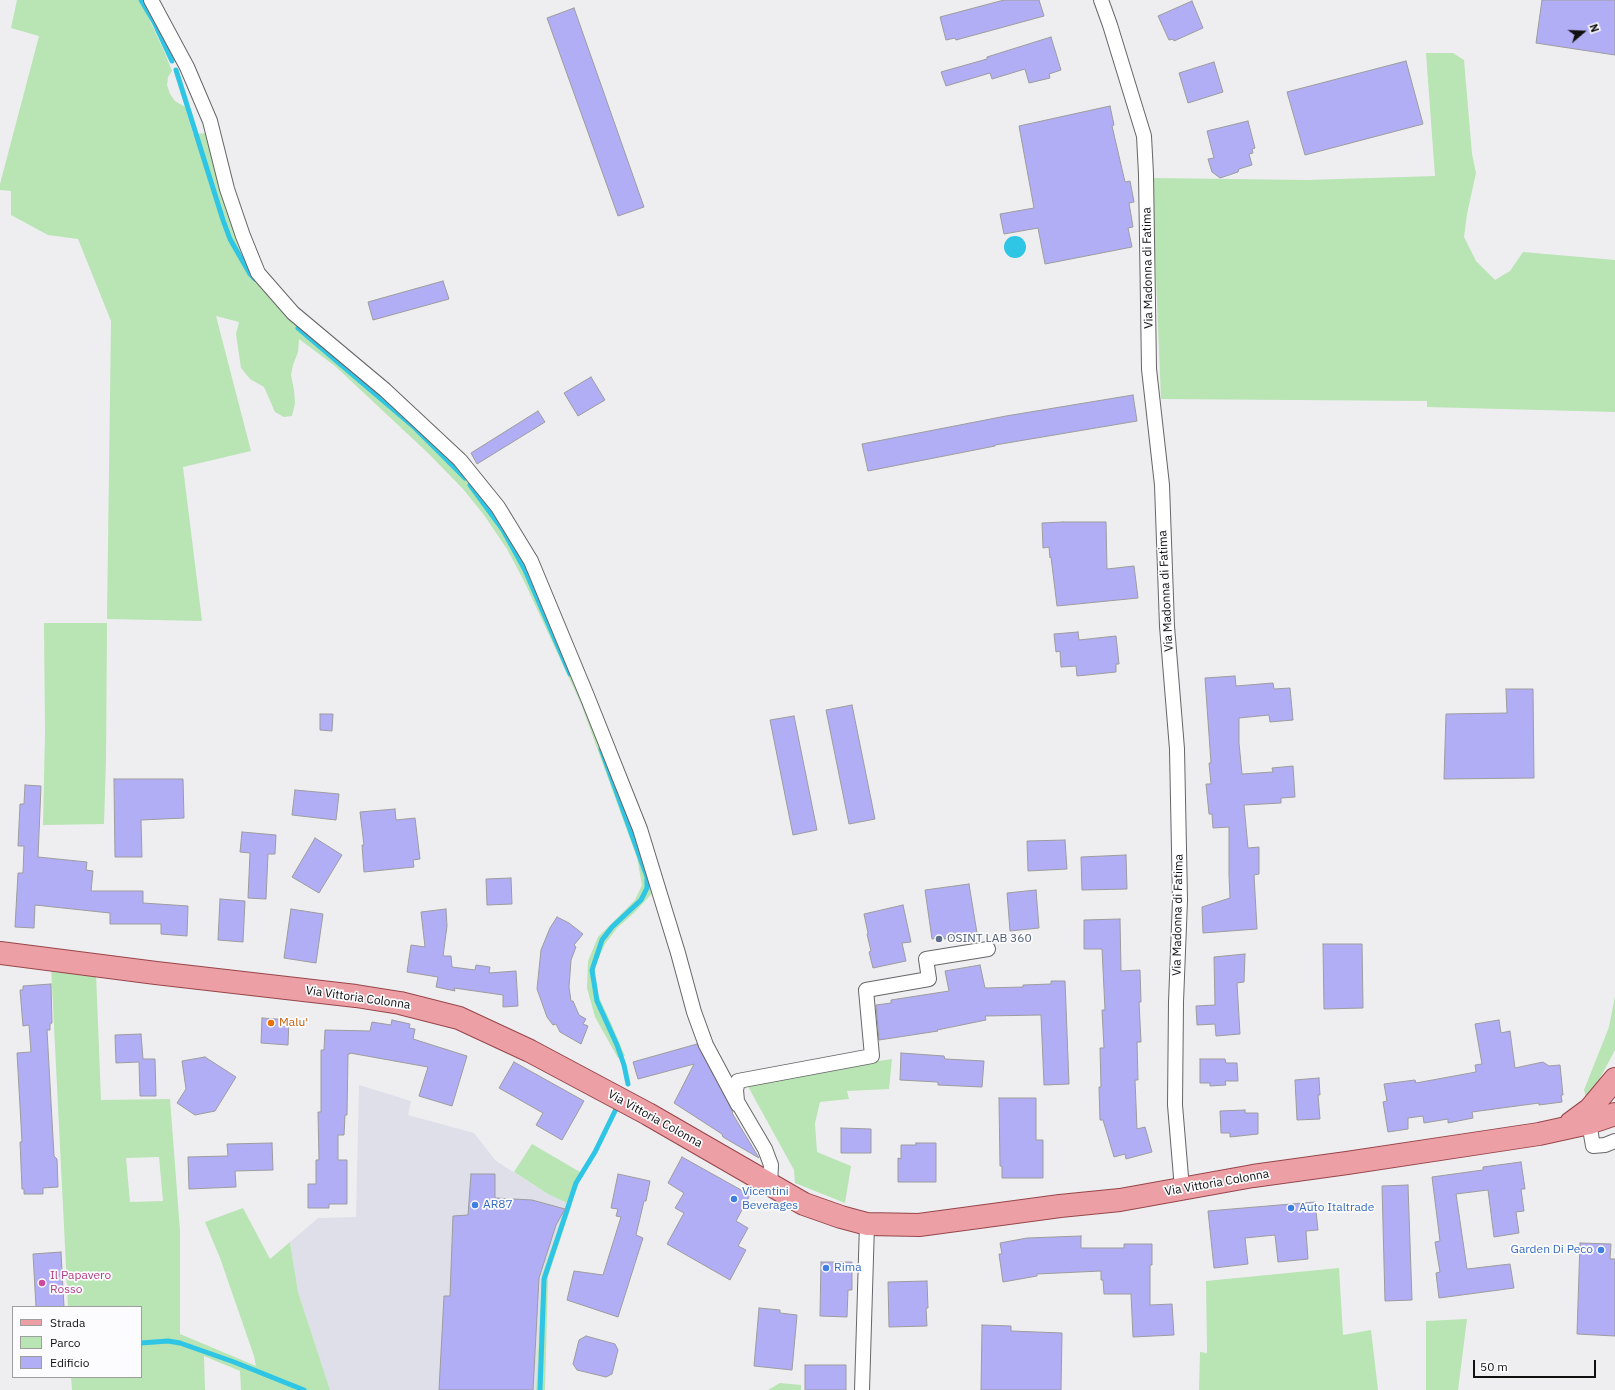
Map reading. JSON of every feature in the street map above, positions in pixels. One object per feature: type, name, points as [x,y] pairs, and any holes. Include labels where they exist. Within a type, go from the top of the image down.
[{"type":"main road","name":"Via Vittoria Colonna","points":[[0,953],[156,974],[356,996],[400,1003],[458,1018],[544,1058],[648,1114],[804,1204],[867,1224],[919,1225],[1060,1206],[1120,1200],[1253,1176],[1539,1134],[1589,1123],[1615,1114]]},
{"type":"main road","name":"Via Vittoria Colonna","points":[[1565,1128],[1590,1109],[1615,1079]]},
{"type":"street","points":[[151,0],[187,67],[210,121],[227,188],[243,236],[258,273],[293,313],[385,390],[460,460],[498,507],[530,561],[587,696],[640,829],[678,953],[694,1012],[706,1044],[738,1104],[765,1149],[771,1165],[770,1185]]},
{"type":"street","name":"Via Madonna di Fatima","points":[[1101,0],[1144,136],[1149,369],[1162,485],[1167,626],[1177,749],[1180,900],[1176,1002],[1175,1105],[1182,1189]]},
{"type":"street","points":[[738,1104],[736,1090],[738,1081],[872,1056],[866,990],[929,979],[926,959],[988,948]]},
{"type":"street","points":[[1589,1123],[1593,1146],[1605,1145],[1615,1141]]},
{"type":"street","points":[[862,1390],[867,1224]]},
{"type":"shaded area","points":[[359,1085],[411,1101],[408,1115],[474,1133],[496,1161],[548,1194],[567,1203],[542,1275],[536,1390],[330,1390],[298,1292],[290,1242],[318,1218],[356,1217]]},
{"type":"green space","points":[[17,0],[138,0],[144,8],[172,71],[168,77],[167,85],[170,94],[175,101],[185,107],[193,134],[207,133],[256,272],[468,477],[518,547],[596,726],[655,890],[634,913],[617,928],[605,944],[595,966],[597,993],[625,1056],[618,1058],[595,1017],[587,988],[588,961],[598,937],[635,900],[642,885],[637,858],[581,704],[524,581],[507,549],[484,515],[463,489],[429,454],[335,366],[299,339],[298,352],[291,375],[295,403],[292,416],[284,417],[275,412],[264,387],[250,379],[241,368],[236,334],[239,322],[216,316],[251,451],[183,467],[202,621],[107,619],[111,321],[78,239],[48,235],[11,215],[11,191],[0,190],[0,184],[39,36],[11,28]]},
{"type":"green space","points":[[1426,53],[1453,53],[1464,60],[1472,154],[1476,173],[1467,214],[1464,237],[1476,261],[1495,280],[1510,271],[1523,252],[1615,260],[1615,412],[1427,407],[1427,401],[1161,399],[1152,178],[1307,180],[1435,176]]},
{"type":"green space","points":[[44,623],[107,623],[104,824],[43,825],[45,733]]},
{"type":"green space","points":[[51,966],[96,973],[101,1100],[170,1099],[180,1231],[180,1334],[256,1366],[254,1356],[220,1258],[205,1222],[243,1208],[270,1259],[290,1242],[298,1292],[330,1390],[241,1390],[240,1371],[204,1356],[205,1390],[72,1390],[71,1378],[142,1378],[142,1306],[68,1306]],"holes":[[[159,1157],[163,1201],[130,1202],[126,1158]]]},
{"type":"green space","points":[[1615,996],[1615,1050],[1599,1080],[1586,1097],[1584,1090],[1609,1027]]},
{"type":"green space","points":[[892,1059],[889,1089],[847,1091],[849,1099],[820,1102],[815,1123],[817,1152],[851,1166],[845,1203],[795,1183],[794,1170],[745,1081]]},
{"type":"green space","points":[[532,1144],[580,1172],[567,1202],[572,1204],[548,1277],[545,1390],[536,1390],[542,1275],[567,1203],[548,1194],[514,1172]]},
{"type":"green space","points":[[1339,1268],[1343,1335],[1371,1330],[1378,1390],[1199,1390],[1200,1352],[1207,1353],[1206,1281]]},
{"type":"green space","points":[[1467,1319],[1458,1390],[1426,1390],[1426,1321]]},
{"type":"green space","points":[[780,1383],[801,1385],[801,1390],[768,1390]]},
{"type":"water","points":[[1015,236],[1019,237],[1025,243],[1025,251],[1019,257],[1015,258],[1011,257],[1005,251],[1004,247],[1005,243],[1011,237]]},
{"type":"building","points":[[1004,0],[1039,0],[1044,16],[956,40],[955,38],[946,40],[940,17]]},
{"type":"building","points":[[1542,0],[1615,0],[1615,55],[1536,43]]},
{"type":"building","points":[[1192,1],[1203,28],[1174,41],[1173,39],[1169,40],[1158,16]]},
{"type":"building","points":[[574,8],[644,207],[618,216],[547,18]]},
{"type":"building","points":[[1051,37],[1061,70],[1049,74],[1050,78],[1029,83],[1025,69],[992,79],[990,73],[946,86],[941,72],[987,59],[987,57]]},
{"type":"building","points":[[1406,61],[1423,124],[1305,155],[1287,92]]},
{"type":"building","points":[[1214,62],[1223,92],[1188,103],[1179,73]]},
{"type":"building","points":[[1110,106],[1114,125],[1112,126],[1125,182],[1130,181],[1134,202],[1129,203],[1133,227],[1128,228],[1132,247],[1045,264],[1038,228],[1004,234],[1000,214],[1034,208],[1019,126]]},
{"type":"building","points":[[1248,121],[1255,148],[1252,149],[1253,153],[1249,154],[1252,165],[1239,169],[1238,172],[1220,178],[1212,172],[1208,159],[1214,158],[1207,131]]},
{"type":"building","points":[[443,281],[449,299],[373,320],[368,302]]},
{"type":"building","points":[[591,377],[605,400],[578,416],[564,393]]},
{"type":"building","points":[[1133,395],[1137,421],[995,445],[868,471],[862,444],[1006,416]]},
{"type":"building","points":[[538,411],[545,422],[477,464],[471,453]]},
{"type":"building","points":[[1106,522],[1107,569],[1134,566],[1138,598],[1057,606],[1049,547],[1043,548],[1042,523]]},
{"type":"building","points":[[1078,632],[1079,640],[1116,636],[1119,664],[1116,664],[1116,672],[1077,676],[1076,666],[1061,667],[1060,651],[1056,652],[1054,634]]},
{"type":"building","points":[[1235,676],[1236,686],[1273,683],[1274,689],[1290,688],[1293,720],[1270,722],[1269,715],[1239,718],[1239,743],[1242,774],[1273,772],[1272,768],[1293,766],[1295,797],[1281,798],[1281,803],[1244,805],[1248,848],[1259,847],[1259,874],[1254,875],[1257,929],[1203,933],[1202,907],[1230,898],[1229,827],[1213,828],[1212,814],[1209,814],[1206,784],[1211,784],[1209,763],[1211,763],[1205,678]]},
{"type":"building","points":[[1506,689],[1533,689],[1534,778],[1444,779],[1446,714],[1507,713]]},
{"type":"building","points":[[852,705],[875,819],[849,824],[826,710]]},
{"type":"building","points":[[320,714],[333,714],[332,731],[320,730]]},
{"type":"building","points":[[794,716],[817,830],[793,835],[770,720]]},
{"type":"building","points":[[114,779],[183,779],[184,818],[141,820],[142,857],[115,857]]},
{"type":"building","points":[[25,785],[41,786],[38,857],[87,862],[86,870],[93,871],[91,891],[143,891],[143,903],[188,906],[187,936],[161,934],[161,924],[110,924],[110,913],[35,905],[34,928],[15,927],[18,873],[23,873],[24,846],[18,846],[20,804],[24,804]]},
{"type":"building","points":[[295,790],[339,794],[336,820],[292,815]]},
{"type":"building","points":[[395,809],[396,820],[415,818],[420,859],[413,860],[414,867],[364,872],[362,845],[364,845],[360,812]]},
{"type":"building","points":[[242,832],[276,835],[275,854],[268,854],[266,899],[248,898],[250,853],[240,852]]},
{"type":"building","points":[[315,838],[342,855],[319,893],[292,877]]},
{"type":"building","points":[[1065,840],[1067,869],[1028,871],[1027,841]]},
{"type":"building","points":[[1126,855],[1127,889],[1082,890],[1081,857]]},
{"type":"building","points":[[511,878],[512,904],[487,905],[486,879]]},
{"type":"building","points":[[969,884],[977,933],[944,939],[944,937],[932,939],[925,890]]},
{"type":"building","points":[[1036,890],[1039,928],[1010,931],[1007,893]]},
{"type":"building","points":[[220,899],[245,901],[243,942],[218,940]]},
{"type":"building","points":[[903,905],[911,942],[902,943],[906,961],[873,968],[869,952],[871,951],[864,914]]},
{"type":"building","points":[[291,909],[323,914],[316,963],[284,958]]},
{"type":"building","points":[[446,909],[447,926],[443,956],[451,956],[452,967],[475,970],[476,965],[490,967],[489,973],[516,971],[518,1006],[503,1007],[503,995],[454,988],[455,991],[436,987],[438,977],[407,972],[411,945],[425,947],[421,912]]},
{"type":"building","points":[[557,917],[569,923],[583,934],[574,945],[576,947],[571,960],[569,987],[571,1001],[573,1001],[579,1015],[586,1019],[583,1024],[588,1026],[581,1044],[560,1032],[556,1024],[553,1025],[547,1017],[537,989],[541,950],[550,928]]},
{"type":"building","points":[[1120,919],[1121,971],[1140,970],[1141,1002],[1139,1002],[1141,1042],[1137,1042],[1138,1080],[1135,1080],[1137,1129],[1145,1127],[1152,1152],[1126,1159],[1125,1154],[1114,1157],[1103,1120],[1100,1120],[1100,1048],[1104,1048],[1102,1010],[1105,1010],[1102,949],[1084,949],[1084,920]]},
{"type":"building","points":[[1323,944],[1362,944],[1363,1008],[1324,1009]]},
{"type":"building","points":[[1245,954],[1244,982],[1237,983],[1240,1034],[1216,1036],[1215,1024],[1197,1025],[1196,1006],[1215,1005],[1214,957]]},
{"type":"building","points":[[980,965],[985,988],[1023,987],[1023,985],[1051,984],[1051,981],[1065,981],[1069,1084],[1044,1085],[1041,1015],[985,1016],[986,1020],[937,1030],[938,1031],[879,1040],[876,1005],[891,1003],[891,1000],[949,991],[945,971]]},
{"type":"building","points":[[51,984],[52,1023],[50,1024],[50,1030],[47,1030],[54,1156],[57,1159],[58,1187],[43,1188],[43,1194],[24,1194],[24,1189],[22,1189],[20,1142],[22,1142],[17,1053],[31,1052],[29,1025],[23,1026],[20,990],[23,990],[23,986]]},
{"type":"building","points":[[262,1018],[289,1020],[288,1045],[261,1043]]},
{"type":"building","points":[[392,1020],[410,1024],[409,1028],[415,1029],[413,1039],[467,1056],[452,1106],[419,1096],[428,1067],[350,1053],[348,1054],[347,1115],[345,1115],[344,1135],[338,1135],[338,1160],[347,1160],[347,1204],[329,1204],[329,1208],[308,1208],[308,1184],[316,1184],[316,1160],[319,1160],[318,1112],[321,1112],[321,1050],[324,1050],[325,1030],[370,1031],[372,1022],[391,1025]]},
{"type":"building","points":[[1499,1020],[1501,1033],[1510,1031],[1515,1068],[1543,1062],[1549,1066],[1560,1065],[1563,1095],[1561,1095],[1562,1102],[1539,1105],[1539,1103],[1472,1112],[1473,1118],[1448,1123],[1448,1119],[1424,1123],[1423,1116],[1408,1118],[1408,1129],[1388,1132],[1383,1102],[1387,1101],[1384,1084],[1415,1080],[1416,1083],[1476,1072],[1475,1065],[1482,1064],[1475,1024]]},
{"type":"building","points":[[141,1034],[143,1059],[155,1059],[156,1096],[140,1096],[139,1062],[116,1063],[115,1035]]},
{"type":"building","points":[[697,1044],[733,1112],[732,1113],[759,1158],[723,1137],[722,1134],[674,1103],[694,1064],[638,1079],[633,1062]]},
{"type":"building","points":[[901,1053],[944,1056],[945,1059],[984,1061],[982,1087],[938,1085],[938,1082],[900,1080]]},
{"type":"building","points":[[205,1057],[236,1077],[215,1111],[195,1115],[177,1103],[186,1089],[182,1061]]},
{"type":"building","points":[[1200,1059],[1225,1059],[1226,1063],[1237,1063],[1238,1081],[1225,1081],[1226,1085],[1210,1086],[1210,1083],[1200,1083]]},
{"type":"building","points":[[514,1062],[584,1101],[562,1140],[536,1125],[543,1113],[499,1088]]},
{"type":"building","points":[[1319,1078],[1320,1095],[1318,1095],[1320,1119],[1297,1120],[1295,1080]]},
{"type":"building","points":[[999,1098],[1036,1098],[1036,1140],[1043,1140],[1043,1178],[1002,1178],[1002,1166],[1000,1166]]},
{"type":"building","points":[[1245,1110],[1245,1113],[1258,1113],[1258,1134],[1230,1137],[1230,1133],[1221,1133],[1220,1111]]},
{"type":"building","points":[[841,1128],[871,1129],[871,1153],[841,1153]]},
{"type":"building","points":[[272,1143],[273,1170],[235,1171],[236,1187],[189,1189],[188,1157],[228,1156],[227,1144]]},
{"type":"building","points":[[916,1143],[936,1143],[936,1182],[898,1182],[898,1158],[901,1159],[901,1145],[916,1145]]},
{"type":"building","points":[[682,1157],[750,1195],[736,1221],[748,1228],[738,1246],[746,1250],[730,1280],[667,1244],[684,1213],[675,1208],[684,1193],[668,1183]]},
{"type":"building","points":[[1521,1162],[1525,1189],[1521,1189],[1524,1211],[1516,1212],[1519,1233],[1494,1237],[1488,1190],[1456,1194],[1467,1269],[1510,1264],[1514,1288],[1439,1298],[1436,1273],[1440,1272],[1435,1242],[1440,1241],[1432,1177],[1483,1170],[1483,1167]]},
{"type":"building","points":[[471,1174],[495,1174],[495,1198],[532,1200],[565,1209],[556,1225],[539,1278],[533,1390],[439,1390],[444,1296],[450,1296],[453,1216],[468,1215]]},
{"type":"building","points":[[618,1174],[650,1181],[636,1235],[643,1238],[618,1317],[567,1300],[574,1271],[603,1275],[621,1217],[616,1216],[618,1209],[611,1208]]},
{"type":"building","points":[[1408,1185],[1412,1300],[1385,1301],[1382,1186]]},
{"type":"building","points":[[1315,1202],[1318,1230],[1306,1231],[1308,1259],[1278,1262],[1275,1235],[1245,1238],[1248,1264],[1214,1268],[1208,1211]]},
{"type":"building","points":[[1081,1236],[1081,1248],[1124,1248],[1124,1244],[1152,1244],[1152,1265],[1150,1265],[1150,1305],[1172,1304],[1174,1335],[1133,1337],[1131,1294],[1104,1294],[1101,1271],[1037,1274],[1037,1276],[1003,1282],[999,1254],[1002,1254],[1000,1243],[1027,1238]]},
{"type":"building","points":[[1580,1243],[1611,1244],[1610,1259],[1615,1259],[1615,1336],[1577,1334]]},
{"type":"building","points":[[61,1252],[64,1306],[36,1306],[33,1254]]},
{"type":"building","points":[[821,1262],[852,1262],[852,1290],[848,1290],[847,1317],[820,1316]]},
{"type":"building","points":[[927,1281],[927,1326],[889,1327],[888,1282]]},
{"type":"building","points":[[759,1308],[780,1310],[780,1313],[797,1315],[792,1370],[754,1366]]},
{"type":"building","points":[[982,1325],[1011,1326],[1011,1331],[1062,1333],[1061,1390],[981,1390]]},
{"type":"building","points":[[586,1336],[615,1344],[618,1350],[612,1374],[606,1377],[577,1370],[573,1364],[579,1340]]},
{"type":"building","points":[[805,1365],[846,1365],[846,1390],[805,1390]]},
{"type":"waterway","points":[[141,0],[154,22],[172,61]]},
{"type":"waterway","points":[[176,70],[230,239],[250,274],[255,279]]},
{"type":"waterway","points":[[298,328],[413,426],[465,478]]},
{"type":"waterway","points":[[470,485],[503,530],[525,570],[570,674]]},
{"type":"waterway","points":[[601,749],[647,877],[647,888],[641,900],[612,927],[602,940],[592,970],[597,1001],[617,1045],[624,1065],[628,1084]]},
{"type":"waterway","points":[[540,1390],[544,1279],[576,1183],[595,1152],[616,1109]]},
{"type":"waterway","points":[[142,1343],[168,1341],[180,1343],[234,1362],[304,1390]]},
{"type":"place","name":"OSINT LAB 360","points":[[939,939]]},
{"type":"place","name":"Malu'","points":[[271,1023]]},
{"type":"place","name":"Vicentini Beverages","points":[[734,1199]]},
{"type":"place","name":"AR87","points":[[475,1205]]},
{"type":"place","name":"Auto Italtrade","points":[[1291,1208]]},
{"type":"place","name":"Garden Di Peco","points":[[1601,1250]]},
{"type":"place","name":"Rima","points":[[826,1268]]},
{"type":"place","name":"Il Papavero Rosso","points":[[42,1283]]}]
